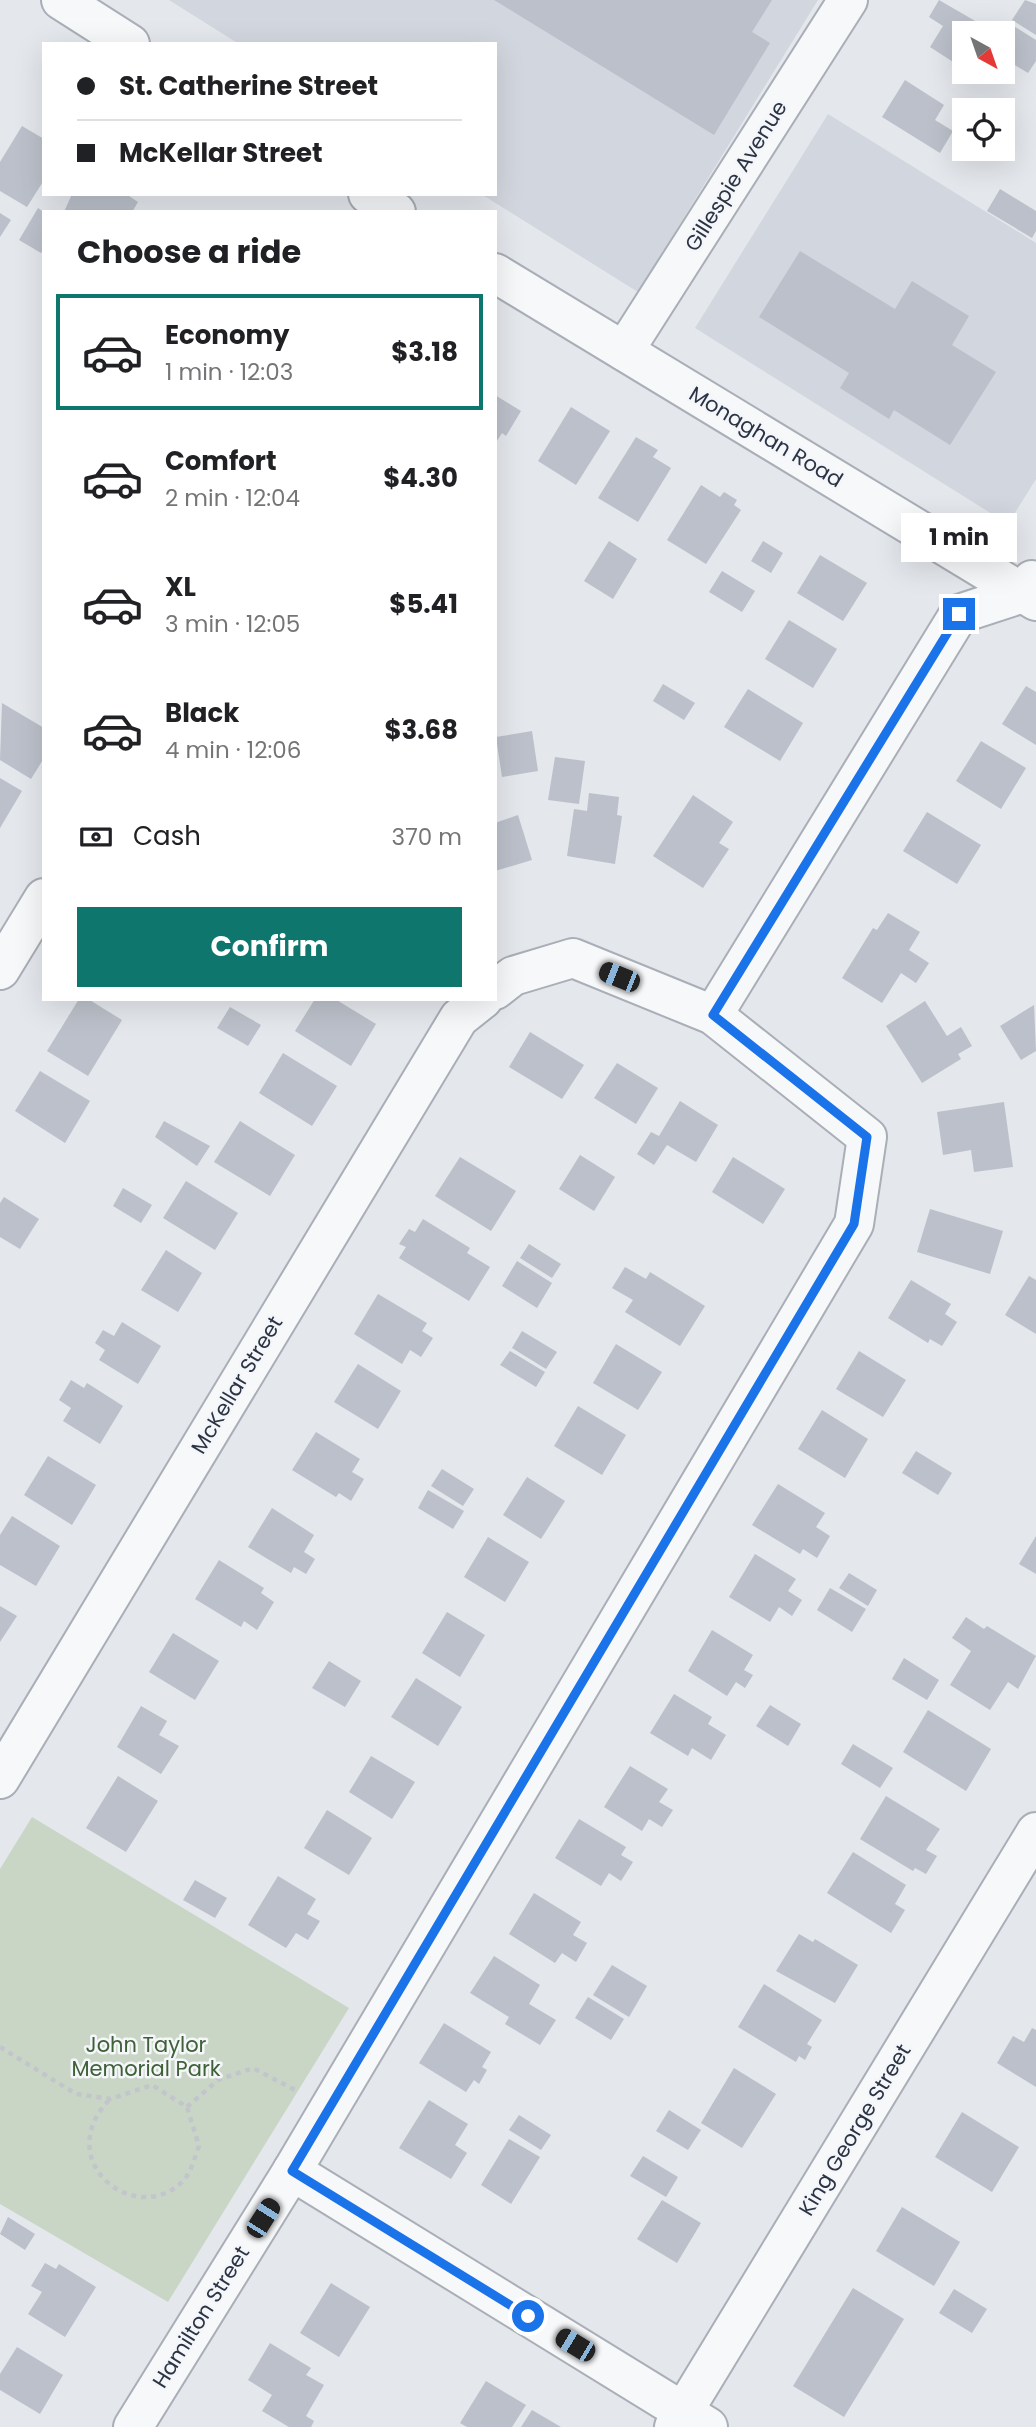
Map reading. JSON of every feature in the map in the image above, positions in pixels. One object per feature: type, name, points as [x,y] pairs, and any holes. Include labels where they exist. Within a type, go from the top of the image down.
[{"type":"street","points":[[61,0],[127,42]]},
{"type":"street","name":"Gillespie Avenue","points":[[624,351],[848,0]]},
{"type":"street","points":[[371,196],[393,210]]},
{"type":"street","name":"Monaghan Road","points":[[497,274],[1032,589]]},
{"type":"street","points":[[497,988],[513,976],[573,958],[713,1015],[959,614],[1032,589]]},
{"type":"street","points":[[0,970],[42,901]]},
{"type":"street","name":"McKellar Street","points":[[0,1779],[459,1018],[480,1001]]},
{"type":"street","name":"Hamilton Street","points":[[133,2427],[330,2109],[854,1224],[867,1137],[713,1015]]},
{"type":"street","name":"King George Street","points":[[689,2422],[1036,1832]]},
{"type":"street","points":[[292,2171],[689,2422]]},
{"type":"path","points":[[0,2046],[76,2094],[110,2099],[152,2085],[187,2107],[199,2146],[184,2180],[158,2196],[131,2197],[101,2177],[88,2156],[88,2138],[96,2114],[110,2099]]},
{"type":"path","points":[[187,2107],[218,2080],[253,2067],[330,2109]]},
{"type":"shaded area","points":[[169,0],[818,0],[638,292],[484,196],[497,196],[497,42],[236,42]]},
{"type":"shaded area","points":[[828,114],[1036,243],[1036,479],[1008,524],[695,328]]},
{"type":"green space","name":"John Taylor Memorial Park","points":[[32,1817],[349,2008],[168,2302],[0,2204],[0,1869]]},
{"type":"building","points":[[494,0],[772,0],[752,32],[770,43],[714,135]]},
{"type":"building","points":[[939,0],[975,21],[952,21],[952,61],[930,47],[943,26],[929,17]]},
{"type":"building","points":[[1025,0],[1036,4],[1036,35],[1012,20]]},
{"type":"building","points":[[1015,27],[1036,40],[1036,61],[1028,73],[1015,65]]},
{"type":"building","points":[[905,80],[944,105],[935,120],[952,133],[940,153],[882,117]]},
{"type":"building","points":[[22,126],[42,138],[42,183],[27,207],[0,191],[0,162]]},
{"type":"building","points":[[1000,189],[1036,211],[1036,231],[1032,238],[987,211]]},
{"type":"building","points":[[71,196],[129,196],[138,202],[133,210],[65,210]]},
{"type":"building","points":[[38,208],[42,211],[41,253],[19,240]]},
{"type":"building","points":[[0,213],[11,220],[0,237]]},
{"type":"building","points":[[800,251],[895,309],[912,281],[969,316],[952,345],[996,372],[950,445],[894,410],[889,419],[840,388],[849,373],[759,317]]},
{"type":"building","points":[[497,396],[521,411],[506,436],[502,433],[497,441]]},
{"type":"building","points":[[571,407],[610,431],[576,485],[538,461]]},
{"type":"building","points":[[636,437],[658,450],[653,457],[671,468],[638,522],[598,498]]},
{"type":"building","points":[[701,485],[720,497],[724,492],[737,500],[734,505],[741,510],[706,564],[667,540]]},
{"type":"building","points":[[609,541],[637,559],[613,599],[584,581]]},
{"type":"building","points":[[763,541],[783,553],[771,573],[751,561]]},
{"type":"building","points":[[820,555],[867,583],[843,621],[797,593]]},
{"type":"building","points":[[722,571],[755,591],[742,612],[709,592]]},
{"type":"building","points":[[789,620],[837,649],[813,688],[765,659]]},
{"type":"building","points":[[663,684],[695,703],[684,720],[653,701]]},
{"type":"building","points":[[1026,686],[1036,692],[1036,745],[1002,724]]},
{"type":"building","points":[[748,689],[803,723],[780,761],[724,727]]},
{"type":"building","points":[[2,703],[42,727],[42,761],[31,779],[0,760]]},
{"type":"building","points":[[532,731],[538,771],[502,777],[497,737]]},
{"type":"building","points":[[981,741],[1026,768],[1001,809],[956,781]]},
{"type":"building","points":[[555,757],[585,761],[579,804],[548,800]]},
{"type":"building","points":[[0,778],[22,791],[0,828]]},
{"type":"building","points":[[589,793],[619,797],[617,815],[622,816],[615,864],[567,856],[574,809],[587,811]]},
{"type":"building","points":[[693,795],[733,822],[719,843],[729,849],[703,888],[653,856]]},
{"type":"building","points":[[927,812],[981,845],[957,884],[903,851]]},
{"type":"building","points":[[518,815],[532,860],[497,870],[497,822]]},
{"type":"building","points":[[888,913],[920,932],[909,950],[929,963],[916,983],[901,973],[882,1003],[842,978],[873,928],[877,930]]},
{"type":"building","points":[[78,1001],[91,1001],[122,1020],[88,1076],[47,1051]]},
{"type":"building","points":[[314,1001],[338,1001],[376,1024],[351,1066],[295,1031]]},
{"type":"building","points":[[925,1001],[947,1036],[961,1027],[972,1046],[958,1054],[961,1059],[922,1083],[886,1026]]},
{"type":"building","points":[[1034,1005],[1036,1051],[1021,1060],[1000,1026]]},
{"type":"building","points":[[230,1007],[261,1025],[248,1046],[217,1028]]},
{"type":"building","points":[[530,1032],[584,1065],[562,1099],[509,1067]]},
{"type":"building","points":[[283,1053],[337,1086],[312,1126],[259,1093]]},
{"type":"building","points":[[617,1063],[658,1088],[636,1124],[594,1098]]},
{"type":"building","points":[[40,1071],[90,1101],[65,1143],[15,1111]]},
{"type":"building","points":[[680,1101],[718,1125],[696,1162],[667,1145],[654,1165],[637,1154],[651,1132],[659,1136]]},
{"type":"building","points":[[1004,1102],[1013,1167],[974,1172],[971,1150],[943,1155],[937,1112]]},
{"type":"building","points":[[164,1121],[210,1146],[197,1166],[155,1137]]},
{"type":"building","points":[[240,1121],[295,1155],[270,1196],[214,1162]]},
{"type":"building","points":[[580,1155],[615,1177],[594,1211],[559,1189]]},
{"type":"building","points":[[460,1157],[516,1191],[491,1231],[435,1196]]},
{"type":"building","points":[[733,1157],[785,1189],[763,1224],[712,1192]]},
{"type":"building","points":[[186,1181],[238,1213],[215,1250],[163,1218]]},
{"type":"building","points":[[123,1188],[152,1205],[141,1223],[113,1206]]},
{"type":"building","points":[[4,1197],[39,1219],[20,1249],[0,1237],[0,1203]]},
{"type":"building","points":[[930,1209],[1003,1231],[990,1274],[917,1252]]},
{"type":"building","points":[[423,1219],[470,1248],[467,1253],[490,1267],[469,1301],[399,1258],[406,1247],[399,1244],[409,1229],[415,1232]]},
{"type":"building","points":[[529,1244],[561,1264],[552,1278],[520,1258]]},
{"type":"building","points":[[166,1250],[202,1273],[178,1312],[141,1290]]},
{"type":"building","points":[[517,1261],[552,1283],[537,1308],[502,1286]]},
{"type":"building","points":[[625,1267],[646,1279],[650,1272],[705,1306],[680,1346],[625,1312],[633,1300],[612,1288]]},
{"type":"building","points":[[1029,1276],[1036,1280],[1036,1334],[1005,1315]]},
{"type":"building","points":[[911,1280],[951,1304],[945,1314],[957,1322],[942,1346],[930,1339],[928,1343],[888,1318]]},
{"type":"building","points":[[378,1294],[427,1323],[422,1331],[433,1338],[421,1357],[410,1350],[402,1364],[354,1334]]},
{"type":"building","points":[[122,1322],[161,1346],[138,1384],[99,1360],[105,1350],[95,1343],[103,1330],[114,1336]]},
{"type":"building","points":[[522,1331],[557,1352],[546,1369],[512,1348]]},
{"type":"building","points":[[616,1344],[662,1372],[638,1410],[593,1383]]},
{"type":"building","points":[[510,1351],[545,1372],[536,1387],[500,1365]]},
{"type":"building","points":[[859,1351],[906,1380],[883,1417],[836,1389]]},
{"type":"building","points":[[358,1364],[401,1391],[378,1429],[334,1402]]},
{"type":"building","points":[[71,1380],[84,1388],[87,1383],[123,1406],[100,1444],[63,1421],[71,1408],[59,1400]]},
{"type":"building","points":[[578,1406],[626,1435],[602,1475],[554,1446]]},
{"type":"building","points":[[822,1410],[868,1439],[845,1478],[798,1449]]},
{"type":"building","points":[[316,1432],[360,1459],[352,1472],[364,1479],[351,1501],[339,1493],[336,1497],[292,1470]]},
{"type":"building","points":[[916,1451],[952,1473],[938,1495],[902,1473]]},
{"type":"building","points":[[48,1456],[96,1485],[72,1525],[24,1495]]},
{"type":"building","points":[[442,1469],[474,1489],[463,1506],[431,1486]]},
{"type":"building","points":[[527,1477],[565,1501],[541,1539],[503,1515]]},
{"type":"building","points":[[778,1484],[825,1513],[816,1527],[830,1536],[817,1558],[803,1549],[800,1554],[752,1525]]},
{"type":"building","points":[[428,1490],[464,1511],[453,1529],[418,1508]]},
{"type":"building","points":[[272,1508],[314,1535],[304,1552],[315,1559],[306,1574],[294,1567],[291,1573],[248,1547]]},
{"type":"building","points":[[12,1516],[60,1546],[36,1586],[0,1565],[0,1535]]},
{"type":"building","points":[[1036,1536],[1036,1574],[1019,1564]]},
{"type":"building","points":[[488,1537],[529,1562],[505,1602],[464,1577]]},
{"type":"building","points":[[755,1554],[796,1579],[788,1591],[802,1600],[792,1616],[779,1607],[770,1622],[729,1597]]},
{"type":"building","points":[[219,1560],[264,1588],[261,1593],[274,1602],[257,1630],[244,1621],[241,1627],[195,1599]]},
{"type":"building","points":[[849,1573],[877,1590],[868,1606],[839,1588]]},
{"type":"building","points":[[830,1588],[866,1609],[852,1632],[817,1610]]},
{"type":"building","points":[[0,1606],[17,1616],[0,1642]]},
{"type":"building","points":[[447,1612],[485,1635],[460,1677],[422,1653]]},
{"type":"building","points":[[966,1617],[984,1629],[987,1626],[1036,1656],[1018,1689],[1008,1682],[990,1710],[950,1685],[971,1651],[952,1638]]},
{"type":"building","points":[[712,1630],[753,1655],[744,1670],[753,1675],[745,1688],[736,1682],[727,1696],[688,1671]]},
{"type":"building","points":[[173,1633],[219,1661],[195,1700],[149,1672]]},
{"type":"building","points":[[904,1658],[939,1680],[927,1700],[892,1679]]},
{"type":"building","points":[[329,1661],[361,1681],[345,1707],[312,1688]]},
{"type":"building","points":[[416,1678],[462,1707],[438,1746],[391,1717]]},
{"type":"building","points":[[674,1694],[712,1717],[708,1724],[726,1735],[711,1760],[692,1748],[688,1756],[650,1733]]},
{"type":"building","points":[[770,1705],[801,1724],[788,1746],[756,1726]]},
{"type":"building","points":[[141,1706],[167,1721],[159,1735],[179,1746],[161,1774],[117,1747]]},
{"type":"building","points":[[928,1710],[991,1749],[966,1791],[903,1752]]},
{"type":"building","points":[[853,1744],[893,1768],[880,1788],[841,1764]]},
{"type":"building","points":[[371,1756],[415,1782],[392,1819],[349,1792]]},
{"type":"building","points":[[630,1766],[668,1789],[659,1802],[673,1810],[662,1827],[649,1819],[642,1831],[604,1807]]},
{"type":"building","points":[[118,1776],[158,1801],[126,1852],[86,1828]]},
{"type":"building","points":[[886,1796],[940,1829],[926,1850],[937,1856],[926,1874],[915,1868],[913,1871],[860,1839]]},
{"type":"building","points":[[327,1810],[372,1838],[349,1875],[304,1848]]},
{"type":"building","points":[[579,1819],[626,1847],[621,1855],[633,1862],[621,1881],[609,1873],[601,1886],[555,1858]]},
{"type":"building","points":[[853,1852],[906,1885],[895,1904],[905,1910],[891,1933],[827,1893]]},
{"type":"building","points":[[278,1876],[316,1899],[307,1914],[320,1921],[308,1940],[296,1933],[286,1948],[248,1925]]},
{"type":"building","points":[[195,1880],[227,1898],[215,1918],[183,1900]]},
{"type":"building","points":[[534,1893],[581,1922],[573,1935],[587,1943],[576,1962],[562,1953],[555,1963],[509,1934]]},
{"type":"building","points":[[799,1934],[813,1942],[815,1939],[858,1965],[835,2003],[776,1971]]},
{"type":"building","points":[[494,1956],[540,1985],[529,2004],[556,2020],[540,2045],[505,2024],[509,2017],[470,1993]]},
{"type":"building","points":[[612,1965],[647,1986],[629,2017],[593,1995]]},
{"type":"building","points":[[764,1984],[822,2020],[807,2044],[812,2047],[805,2060],[799,2056],[796,2062],[738,2027]]},
{"type":"building","points":[[588,1997],[624,2019],[611,2040],[575,2018]]},
{"type":"building","points":[[444,2023],[491,2052],[482,2067],[487,2070],[479,2084],[474,2080],[466,2092],[419,2063]]},
{"type":"building","points":[[1032,2028],[1036,2030],[1036,2087],[997,2063],[1013,2036],[1024,2042]]},
{"type":"building","points":[[734,2068],[776,2094],[742,2148],[701,2123]]},
{"type":"building","points":[[429,2100],[468,2124],[455,2145],[467,2153],[451,2179],[399,2148]]},
{"type":"building","points":[[669,2110],[701,2130],[688,2150],[656,2131]]},
{"type":"building","points":[[962,2112],[1019,2147],[992,2192],[935,2157]]},
{"type":"building","points":[[519,2115],[551,2135],[541,2150],[509,2130]]},
{"type":"building","points":[[509,2139],[540,2157],[511,2204],[481,2185]]},
{"type":"building","points":[[643,2156],[678,2177],[666,2197],[630,2176]]},
{"type":"building","points":[[662,2200],[701,2223],[677,2263],[637,2239]]},
{"type":"building","points":[[902,2207],[960,2242],[934,2286],[876,2251]]},
{"type":"building","points":[[8,2217],[35,2234],[25,2250],[0,2234]]},
{"type":"building","points":[[45,2263],[56,2269],[59,2264],[96,2287],[65,2337],[28,2314],[42,2292],[31,2286]]},
{"type":"building","points":[[331,2283],[370,2307],[339,2357],[300,2333]]},
{"type":"building","points":[[853,2288],[904,2319],[844,2417],[793,2386]]},
{"type":"building","points":[[954,2289],[987,2309],[972,2333],[939,2313]]},
{"type":"building","points":[[270,2343],[311,2368],[306,2375],[324,2385],[306,2416],[314,2421],[311,2427],[289,2427],[262,2411],[272,2395],[248,2380]]},
{"type":"building","points":[[17,2347],[63,2375],[40,2414],[0,2390],[0,2374]]},
{"type":"building","points":[[486,2381],[526,2405],[512,2427],[467,2427],[460,2423]]},
{"type":"building","points":[[532,2410],[561,2427],[521,2427]]},
{"type":"route","points":[[528,2316],[292,2171],[854,1224],[867,1137],[713,1015],[959,614]]}]
